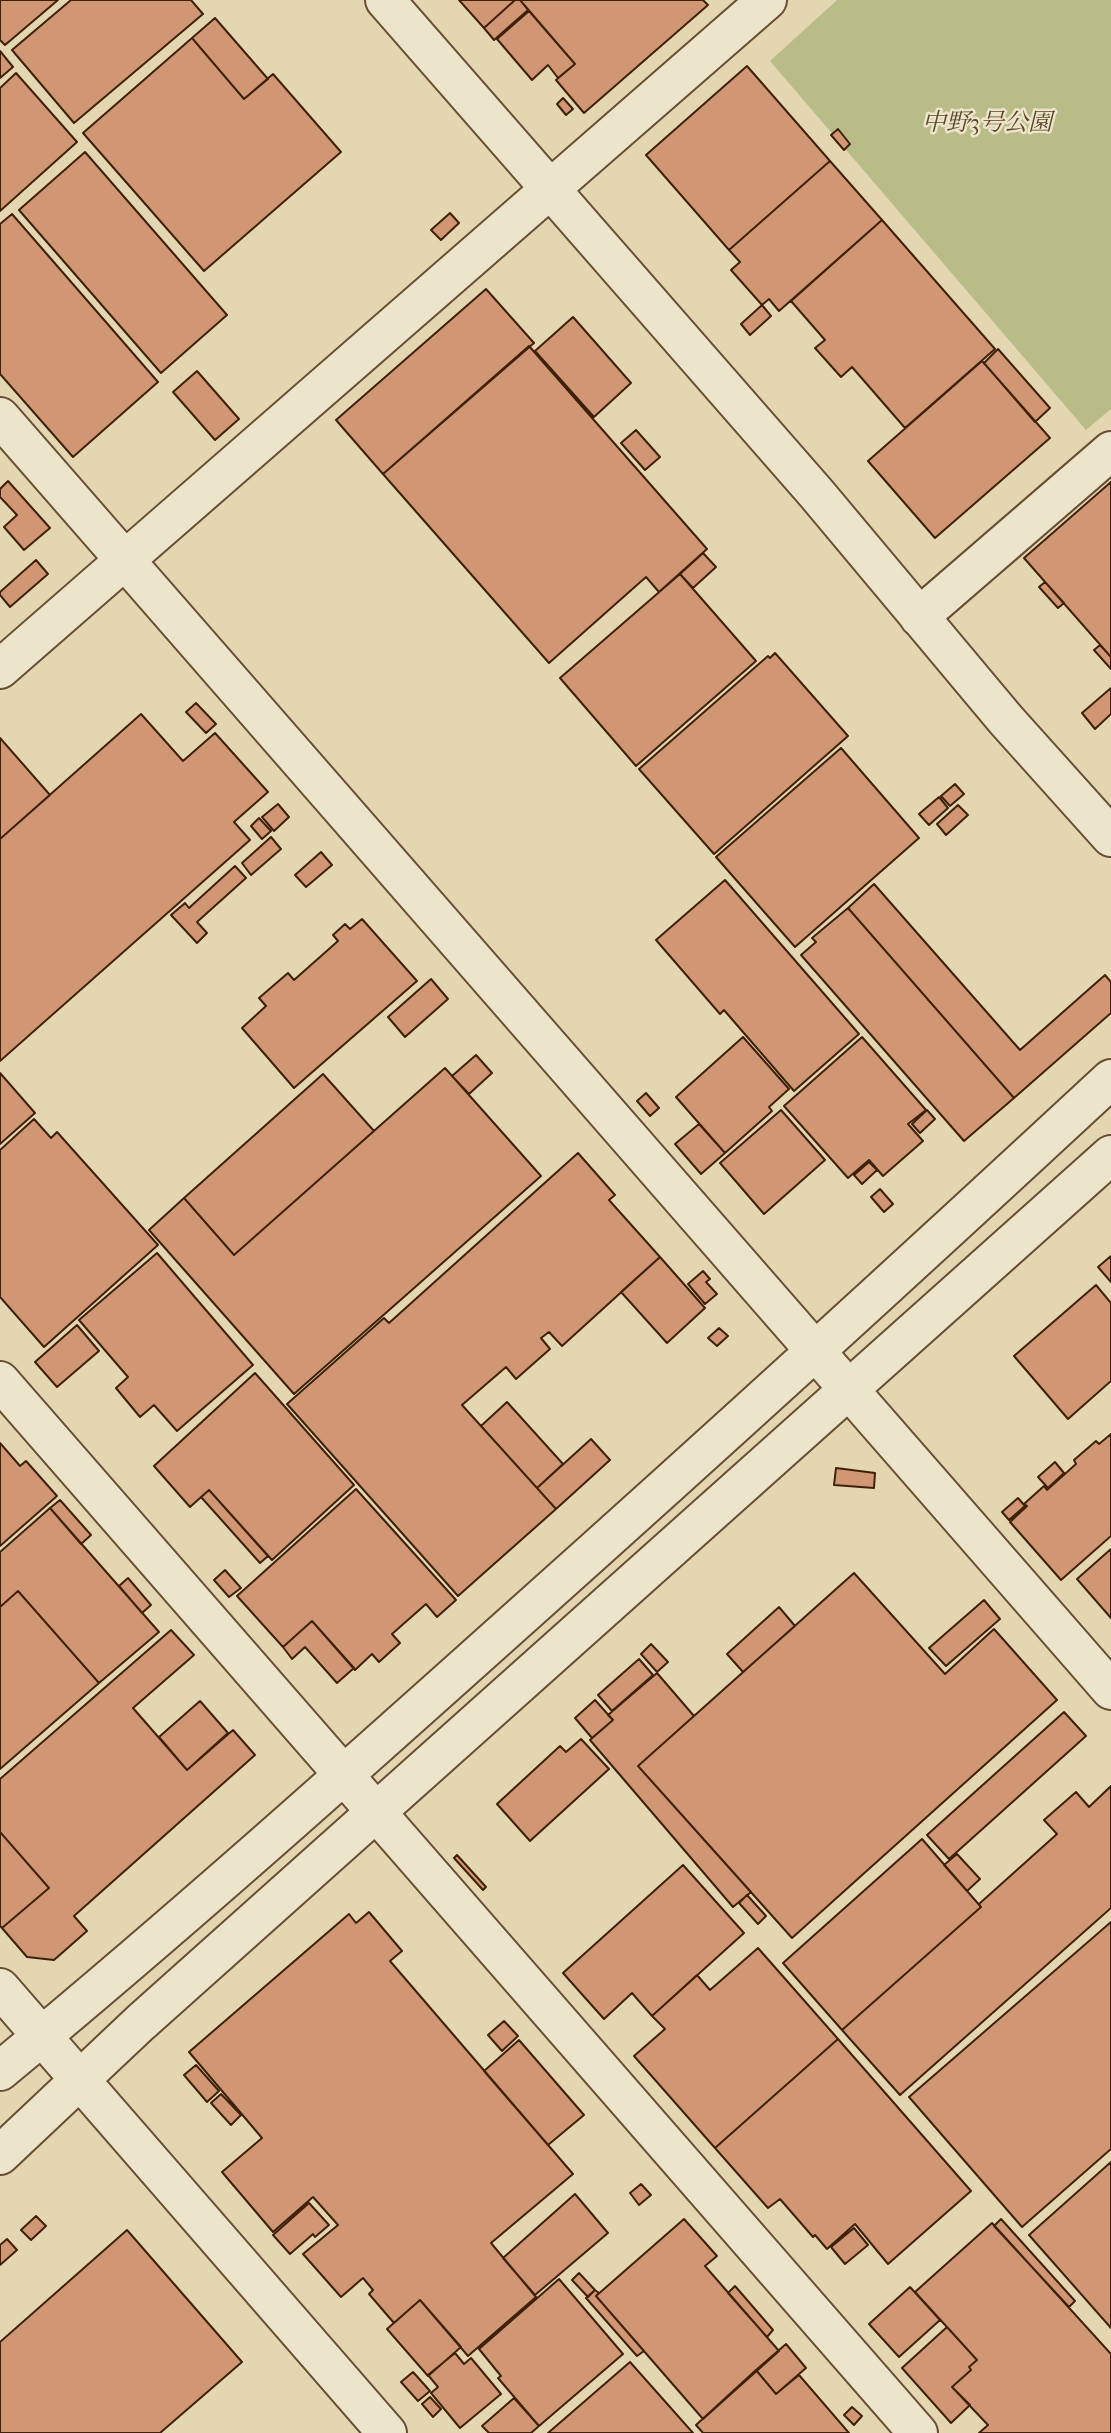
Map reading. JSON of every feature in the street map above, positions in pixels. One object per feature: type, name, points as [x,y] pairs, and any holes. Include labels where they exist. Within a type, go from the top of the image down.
[{"type":"street","points":[[385,0],[816,493],[1006,720],[1111,837]]},
{"type":"street","points":[[0,669],[767,0]]},
{"type":"street","points":[[0,417],[1111,1690]]},
{"type":"street","points":[[919,617],[1111,451]]},
{"type":"street","points":[[0,2071],[104,1986],[344,1774],[816,1352],[1111,1079]]},
{"type":"street","points":[[0,2155],[140,2023],[1111,1156]]},
{"type":"street","points":[[0,1381],[918,2433]]},
{"type":"street","points":[[0,1988],[387,2433]]},
{"type":"green space","name":"中野3号公園","points":[[837,0],[1111,0],[1111,409],[1086,430],[770,61]]},
{"type":"building","points":[[0,0],[58,0],[5,45],[0,40]]},
{"type":"building","points":[[71,0],[191,0],[203,14],[74,123],[12,50]]},
{"type":"building","points":[[459,0],[515,0],[484,28]]},
{"type":"building","points":[[515,0],[520,0],[528,10],[494,40],[484,28]]},
{"type":"building","points":[[520,0],[703,0],[708,5],[584,113],[556,80],[575,64]]},
{"type":"building","points":[[529,11],[575,64],[558,78],[548,65],[532,80],[497,39]]},
{"type":"building","points":[[215,18],[268,79],[244,99],[192,38]]},
{"type":"building","points":[[192,38],[244,99],[273,74],[341,152],[204,271],[83,133]]},
{"type":"building","points":[[0,51],[13,67],[0,78]]},
{"type":"building","points":[[747,66],[830,161],[729,250],[646,155]]},
{"type":"building","points":[[16,73],[77,142],[0,211],[0,88]]},
{"type":"building","points":[[563,98],[573,109],[566,115],[557,104]]},
{"type":"building","points":[[838,129],[850,144],[844,150],[831,135]]},
{"type":"building","points":[[85,152],[227,315],[161,373],[19,210]]},
{"type":"building","points":[[830,161],[882,220],[779,311],[769,299],[762,305],[731,270],[740,262],[729,250]]},
{"type":"building","points":[[450,213],[459,223],[441,240],[431,230]]},
{"type":"building","points":[[12,214],[158,382],[73,457],[0,374],[0,224]]},
{"type":"building","points":[[882,220],[995,349],[905,428],[852,367],[841,377],[815,348],[825,340],[791,301]]},
{"type":"building","points":[[486,289],[534,343],[383,474],[336,420]]},
{"type":"building","points":[[762,305],[771,316],[750,335],[741,324]]},
{"type":"building","points":[[573,317],[631,383],[594,417],[535,351]]},
{"type":"building","points":[[529,346],[707,549],[659,592],[646,577],[549,663],[383,474]]},
{"type":"building","points":[[998,349],[1050,408],[1035,422],[984,363]]},
{"type":"building","points":[[982,361],[1050,438],[935,538],[868,461]]},
{"type":"building","points":[[197,371],[239,419],[215,440],[173,392]]},
{"type":"building","points":[[636,430],[660,457],[645,470],[621,443]]},
{"type":"building","points":[[8,481],[50,528],[24,550],[4,527],[17,515],[0,497],[0,489]]},
{"type":"building","points":[[1111,482],[1111,657],[1024,558]]},
{"type":"building","points":[[703,553],[716,567],[693,588],[680,574]]},
{"type":"building","points":[[36,560],[48,574],[10,607],[0,592]]},
{"type":"building","points":[[680,574],[756,661],[636,766],[560,678]]},
{"type":"building","points":[[1045,582],[1064,603],[1058,608],[1039,587]]},
{"type":"building","points":[[1100,645],[1111,657],[1111,669],[1094,650]]},
{"type":"building","points":[[775,653],[848,736],[714,854],[639,769],[768,656],[770,658]]},
{"type":"building","points":[[1111,688],[1111,714],[1095,729],[1082,713]]},
{"type":"building","points":[[196,703],[216,724],[206,733],[186,712]]},
{"type":"building","points":[[141,714],[183,761],[215,733],[268,792],[234,822],[250,840],[0,1061],[0,839]]},
{"type":"building","points":[[0,738],[50,795],[0,839]]},
{"type":"building","points":[[841,748],[919,838],[795,947],[716,857]]},
{"type":"building","points":[[955,784],[964,794],[950,806],[941,796]]},
{"type":"building","points":[[939,797],[948,808],[929,825],[919,814]]},
{"type":"building","points":[[278,804],[289,817],[274,831],[262,817]]},
{"type":"building","points":[[958,805],[968,815],[946,835],[937,824]]},
{"type":"building","points":[[259,818],[271,831],[262,839],[251,826]]},
{"type":"building","points":[[271,837],[281,849],[251,875],[242,863]]},
{"type":"building","points":[[321,852],[332,865],[306,887],[295,875]]},
{"type":"building","points":[[235,866],[246,878],[197,922],[207,933],[197,943],[171,915],[185,903],[189,908]]},
{"type":"building","points":[[725,880],[859,1034],[794,1091],[724,1010],[720,1014],[656,940]]},
{"type":"building","points":[[874,884],[1020,1050],[1105,975],[1111,982],[1111,1013],[1014,1098],[848,908]]},
{"type":"building","points":[[848,908],[1014,1098],[964,1141],[801,955],[816,942],[812,938]]},
{"type":"building","points":[[362,919],[417,981],[294,1088],[242,1028],[266,1006],[259,998],[288,973],[294,980],[338,941],[333,935],[345,924],[350,929]]},
{"type":"building","points":[[431,979],[448,999],[405,1037],[388,1017]]},
{"type":"building","points":[[743,1037],[789,1089],[769,1107],[772,1111],[725,1153],[676,1097]]},
{"type":"building","points":[[862,1037],[926,1110],[908,1124],[923,1141],[883,1176],[869,1160],[848,1178],[784,1106]]},
{"type":"building","points":[[476,1055],[492,1073],[469,1094],[452,1076]]},
{"type":"building","points":[[445,1068],[541,1176],[294,1394],[149,1230],[184,1198],[234,1255]]},
{"type":"building","points":[[0,1073],[35,1113],[0,1144]]},
{"type":"building","points":[[323,1074],[374,1131],[234,1255],[184,1198]]},
{"type":"building","points":[[646,1093],[659,1108],[650,1116],[637,1101]]},
{"type":"building","points":[[781,1110],[825,1160],[764,1214],[720,1163]]},
{"type":"building","points":[[927,1110],[935,1119],[920,1133],[912,1124]]},
{"type":"building","points":[[34,1119],[51,1138],[57,1132],[158,1245],[44,1347],[0,1297],[0,1150]]},
{"type":"building","points":[[699,1124],[725,1153],[701,1174],[675,1144]]},
{"type":"building","points":[[578,1153],[615,1195],[609,1200],[660,1257],[562,1346],[549,1332],[541,1338],[550,1349],[516,1379],[506,1367],[462,1405],[556,1509],[458,1596],[287,1404],[384,1318],[389,1323]]},
{"type":"building","points":[[869,1162],[877,1170],[862,1184],[854,1175]]},
{"type":"building","points":[[880,1189],[893,1204],[884,1212],[871,1197]]},
{"type":"building","points":[[157,1253],[253,1365],[177,1431],[154,1405],[140,1417],[116,1388],[128,1377],[79,1320]]},
{"type":"building","points":[[1111,1256],[1111,1282],[1098,1267]]},
{"type":"building","points":[[660,1257],[705,1308],[667,1343],[621,1292]]},
{"type":"building","points":[[703,1271],[710,1279],[706,1282],[717,1294],[705,1304],[688,1284]]},
{"type":"building","points":[[1096,1285],[1111,1303],[1111,1381],[1068,1419],[1014,1356]]},
{"type":"building","points":[[77,1325],[99,1351],[57,1387],[35,1362]]},
{"type":"building","points":[[719,1328],[728,1336],[717,1346],[708,1338]]},
{"type":"building","points":[[255,1373],[354,1485],[272,1560],[209,1490],[190,1507],[154,1466]]},
{"type":"building","points":[[507,1402],[563,1464],[537,1488],[481,1426]]},
{"type":"building","points":[[1111,1434],[1111,1536],[1061,1580],[1010,1522],[1027,1506],[1024,1504],[1044,1486],[1047,1490],[1076,1464],[1074,1460],[1096,1441],[1099,1444]]},
{"type":"building","points":[[591,1439],[610,1460],[556,1509],[537,1488]]},
{"type":"building","points":[[0,1443],[20,1466],[26,1461],[57,1496],[0,1546]]},
{"type":"building","points":[[1055,1462],[1064,1473],[1048,1488],[1038,1477]]},
{"type":"building","points":[[836,1468],[875,1473],[874,1488],[834,1485]]},
{"type":"building","points":[[356,1489],[456,1600],[437,1617],[426,1604],[392,1634],[400,1643],[379,1662],[372,1654],[355,1670],[312,1621],[283,1647],[237,1596]]},
{"type":"building","points":[[209,1490],[268,1556],[260,1563],[201,1497]]},
{"type":"building","points":[[1018,1498],[1025,1506],[1009,1520],[1002,1512]]},
{"type":"building","points":[[60,1500],[91,1535],[81,1544],[50,1508]]},
{"type":"building","points":[[50,1508],[159,1632],[99,1683],[18,1591],[0,1607],[0,1552]]},
{"type":"building","points":[[1111,1549],[1111,1618],[1077,1579]]},
{"type":"building","points":[[225,1570],[241,1588],[229,1597],[214,1580]]},
{"type":"building","points":[[854,1573],[945,1674],[994,1629],[1057,1700],[792,1938],[638,1766]]},
{"type":"building","points":[[128,1578],[151,1605],[142,1613],[119,1586]]},
{"type":"building","points":[[18,1591],[99,1683],[0,1769],[0,1607]]},
{"type":"building","points":[[984,1600],[1000,1619],[946,1666],[929,1648]]},
{"type":"building","points":[[779,1607],[795,1626],[743,1672],[727,1654]]},
{"type":"building","points":[[312,1621],[354,1668],[337,1683],[305,1647],[292,1659],[283,1647]]},
{"type":"building","points":[[171,1630],[194,1655],[133,1708],[187,1770],[233,1730],[255,1755],[74,1916],[87,1931],[54,1960],[27,1957],[2,1928],[49,1888],[0,1832],[0,1779]]},
{"type":"building","points":[[651,1644],[668,1662],[657,1672],[641,1654]]},
{"type":"building","points":[[639,1659],[653,1675],[612,1711],[598,1695]]},
{"type":"building","points":[[657,1673],[694,1716],[638,1766],[751,1892],[733,1907],[590,1740],[613,1720],[608,1715]]},
{"type":"building","points":[[595,1700],[613,1720],[592,1738],[575,1718]]},
{"type":"building","points":[[200,1701],[228,1733],[187,1770],[159,1737]]},
{"type":"building","points":[[1064,1712],[1086,1736],[949,1859],[927,1835]]},
{"type":"building","points":[[581,1739],[609,1769],[530,1841],[497,1804],[560,1746],[566,1752]]},
{"type":"building","points":[[1111,1786],[1111,1908],[900,2095],[842,2030],[981,1907],[979,1904],[1057,1834],[1044,1820],[1076,1792],[1089,1807]]},
{"type":"building","points":[[0,1832],[49,1888],[2,1928],[0,1926]]},
{"type":"building","points":[[922,1839],[981,1907],[842,2030],[783,1963]]},
{"type":"building","points":[[957,1854],[980,1879],[967,1891],[944,1865]]},
{"type":"building","points":[[457,1855],[486,1887],[483,1890],[454,1858]]},
{"type":"building","points":[[683,1865],[744,1933],[652,2016],[632,1993],[604,2019],[563,1973]]},
{"type":"building","points":[[747,1895],[766,1916],[758,1924],[739,1903]]},
{"type":"building","points":[[369,1912],[402,1951],[390,1961],[573,2174],[491,2243],[536,2297],[468,2356],[420,2300],[394,2323],[369,2294],[373,2290],[363,2278],[341,2297],[303,2254],[338,2225],[313,2197],[273,2232],[222,2172],[262,2138],[189,2052],[349,1914],[356,1923]]},
{"type":"building","points":[[1111,1922],[1111,2149],[1022,2227],[909,2097]]},
{"type":"building","points":[[758,1948],[838,2039],[715,2148],[634,2056],[665,2029],[652,2016],[697,1975],[710,1990]]},
{"type":"building","points":[[504,2021],[518,2036],[502,2051],[488,2035]]},
{"type":"building","points":[[838,2039],[971,2191],[888,2264],[855,2224],[827,2249],[780,2199],[768,2208],[715,2148]]},
{"type":"building","points":[[519,2040],[584,2115],[548,2145],[484,2071]]},
{"type":"building","points":[[196,2065],[219,2091],[207,2102],[184,2075]]},
{"type":"building","points":[[221,2094],[241,2115],[231,2125],[211,2103]]},
{"type":"building","points":[[1111,2162],[1111,2328],[1029,2235]]},
{"type":"building","points":[[641,2184],[651,2195],[639,2205],[630,2193]]},
{"type":"building","points":[[575,2194],[608,2233],[535,2295],[503,2258]]},
{"type":"building","points":[[309,2203],[329,2225],[315,2237],[313,2234],[290,2254],[273,2235]]},
{"type":"building","points":[[36,2216],[46,2226],[31,2240],[21,2230]]},
{"type":"building","points":[[684,2219],[717,2256],[705,2266],[779,2351],[703,2419],[596,2296]]},
{"type":"building","points":[[1001,2219],[1075,2301],[1069,2307],[994,2226]]},
{"type":"building","points":[[992,2223],[1111,2354],[1111,2433],[979,2433],[988,2425],[952,2387],[971,2370],[969,2367],[977,2360],[915,2292]]},
{"type":"building","points":[[854,2228],[868,2245],[845,2264],[831,2247]]},
{"type":"building","points":[[127,2230],[242,2362],[160,2433],[0,2433],[0,2342]]},
{"type":"building","points":[[7,2239],[17,2250],[0,2265],[0,2245]]},
{"type":"building","points":[[579,2273],[595,2290],[588,2297],[572,2280]]},
{"type":"building","points":[[559,2279],[623,2354],[539,2426],[498,2378],[501,2376],[479,2349]]},
{"type":"building","points":[[735,2286],[773,2330],[767,2337],[728,2293]]},
{"type":"building","points":[[910,2287],[940,2320],[899,2357],[869,2324]]},
{"type":"building","points":[[595,2290],[599,2293],[596,2296],[644,2351],[637,2356],[586,2298]]},
{"type":"building","points":[[420,2300],[461,2347],[428,2376],[387,2329]]},
{"type":"building","points":[[947,2327],[977,2360],[969,2367],[971,2370],[952,2387],[970,2405],[951,2423],[902,2368]]},
{"type":"building","points":[[786,2344],[806,2368],[776,2394],[756,2370]]},
{"type":"building","points":[[455,2353],[464,2364],[471,2358],[501,2394],[460,2428],[431,2393],[438,2387],[428,2375]]},
{"type":"building","points":[[630,2362],[693,2433],[548,2433]]},
{"type":"building","points":[[756,2370],[776,2394],[799,2375],[849,2433],[703,2433],[696,2425]]},
{"type":"building","points":[[413,2372],[430,2391],[418,2401],[401,2382]]},
{"type":"building","points":[[430,2397],[441,2409],[433,2417],[422,2404]]},
{"type":"building","points":[[514,2398],[539,2426],[531,2433],[489,2433],[482,2426]]},
{"type":"building","points":[[852,2407],[862,2416],[854,2425],[844,2415]]}]
